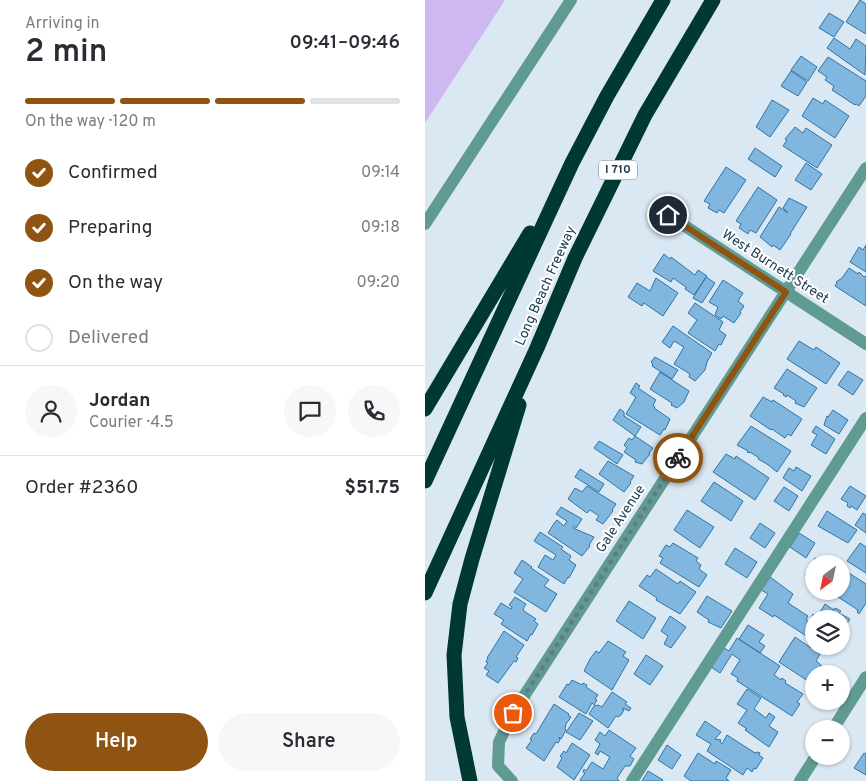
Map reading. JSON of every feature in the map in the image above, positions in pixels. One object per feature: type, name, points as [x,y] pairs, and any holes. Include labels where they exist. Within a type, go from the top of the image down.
[{"type":"highway","name":"Long Beach Freeway","points":[[425,481],[572,163],[607,96],[663,0]]},
{"type":"highway","name":"Long Beach Freeway","points":[[425,593],[537,348],[575,258],[641,124],[713,0]]},
{"type":"highway","points":[[425,409],[572,163]]},
{"type":"highway","points":[[470,781],[457,717],[454,655],[460,604],[537,348]]},
{"type":"street","points":[[425,224],[571,0]]},
{"type":"street","name":"Gale Avenue","points":[[512,781],[498,766],[499,742],[513,713],[866,168]]},
{"type":"street","name":"West Burnett Street","points":[[668,215],[866,344]]},
{"type":"street","points":[[631,781],[866,418]]},
{"type":"street","points":[[839,720],[866,677]]},
{"type":"street","points":[[800,781],[810,765]]},
{"type":"shaded area","points":[[425,0],[505,0],[425,123]]},
{"type":"building","points":[[860,0],[866,4],[866,34],[846,22]]},
{"type":"building","points":[[829,13],[844,22],[834,37],[819,28]]},
{"type":"building","points":[[834,38],[850,49],[856,39],[866,46],[865,75],[827,48]]},
{"type":"building","points":[[801,56],[817,67],[808,81],[791,70]]},
{"type":"building","points":[[828,57],[866,81],[866,96],[859,106],[832,90],[834,86],[825,80],[827,77],[818,71]]},
{"type":"building","points":[[791,71],[807,82],[798,96],[781,86]]},
{"type":"building","points":[[813,98],[823,104],[825,100],[849,116],[835,138],[802,116]]},
{"type":"building","points":[[772,100],[789,110],[770,137],[756,127]]},
{"type":"building","points":[[795,127],[803,133],[806,128],[832,145],[817,168],[783,146],[787,140],[785,139]]},
{"type":"building","points":[[755,148],[782,166],[775,177],[748,159]]},
{"type":"building","points":[[806,163],[822,174],[811,190],[795,180]]},
{"type":"building","points":[[726,167],[746,180],[724,213],[719,210],[717,213],[708,208],[710,204],[704,201]]},
{"type":"building","points":[[758,187],[777,200],[756,233],[750,230],[748,234],[739,228],[741,224],[736,221]]},
{"type":"building","points":[[789,198],[807,207],[780,250],[773,245],[772,247],[760,237],[779,207],[788,213],[783,208]]},
{"type":"building","points":[[866,245],[866,272],[850,262],[859,247],[863,250]]},
{"type":"building","points":[[664,254],[695,275],[698,270],[707,276],[694,295],[673,278],[671,282],[653,271]]},
{"type":"building","points":[[849,268],[858,274],[859,272],[864,277],[866,276],[866,306],[835,286],[836,282],[842,278]]},
{"type":"building","points":[[706,277],[715,283],[702,303],[693,298]]},
{"type":"building","points":[[656,278],[678,293],[663,316],[644,303],[642,306],[628,297],[637,283],[650,291]]},
{"type":"building","points":[[723,280],[743,293],[738,301],[744,306],[734,323],[723,316],[721,319],[715,315],[718,307],[709,302]]},
{"type":"building","points":[[695,303],[723,322],[719,330],[726,335],[721,345],[719,344],[715,351],[688,333],[697,320],[688,313]]},
{"type":"building","points":[[673,326],[712,353],[705,370],[695,381],[689,377],[690,374],[674,364],[684,347],[674,341],[670,348],[662,342]]},
{"type":"building","points":[[799,341],[814,350],[816,347],[840,363],[826,384],[787,359]]},
{"type":"building","points":[[655,357],[678,370],[672,379],[652,366],[651,362]]},
{"type":"building","points":[[787,369],[817,388],[804,407],[774,388]]},
{"type":"building","points":[[848,371],[863,380],[853,395],[838,385]]},
{"type":"building","points":[[660,372],[689,391],[684,402],[677,408],[650,389]]},
{"type":"building","points":[[636,383],[640,386],[638,388],[656,400],[653,405],[654,408],[670,419],[665,430],[660,435],[626,414],[636,397],[630,393]]},
{"type":"building","points":[[763,397],[772,402],[773,400],[802,419],[791,436],[788,434],[785,438],[750,416]]},
{"type":"building","points":[[620,409],[624,412],[624,416],[641,427],[635,436],[613,420]]},
{"type":"building","points":[[833,410],[848,420],[839,434],[824,425],[827,416]]},
{"type":"building","points":[[751,426],[791,451],[777,472],[759,458],[737,445]]},
{"type":"building","points":[[816,426],[835,439],[826,454],[811,445],[817,435],[812,432]]},
{"type":"building","points":[[635,436],[653,448],[642,464],[635,462],[636,460],[624,452],[627,448],[624,445],[629,438],[632,440]]},
{"type":"building","points":[[599,441],[623,455],[617,464],[594,448]]},
{"type":"building","points":[[726,454],[735,459],[736,456],[769,478],[755,500],[713,472]]},
{"type":"building","points":[[608,461],[634,476],[624,492],[599,474]]},
{"type":"building","points":[[796,467],[811,476],[802,491],[783,478],[789,468],[794,471]]},
{"type":"building","points":[[580,469],[604,484],[599,492],[575,477]]},
{"type":"building","points":[[714,482],[743,501],[731,521],[701,501]]},
{"type":"building","points":[[587,486],[616,504],[603,524],[596,520],[599,516],[590,510],[587,513],[568,499],[575,488],[582,492]]},
{"type":"building","points":[[850,486],[866,496],[857,510],[847,506],[848,503],[841,499]]},
{"type":"building","points":[[784,487],[798,496],[789,511],[774,501]]},
{"type":"building","points":[[561,507],[582,519],[576,528],[574,526],[573,528],[594,537],[582,556],[548,533],[557,520],[564,526],[567,521],[556,514]]},
{"type":"building","points":[[687,510],[714,527],[700,548],[674,530]]},
{"type":"building","points":[[827,511],[857,530],[848,543],[818,526]]},
{"type":"building","points":[[863,513],[866,515],[866,533],[855,525]]},
{"type":"building","points":[[760,523],[775,533],[765,548],[750,538]]},
{"type":"building","points":[[540,532],[563,547],[561,549],[571,556],[569,560],[576,565],[564,584],[538,567],[545,555],[553,560],[556,555],[534,541]]},
{"type":"building","points":[[799,533],[815,543],[805,557],[790,547]]},
{"type":"building","points":[[673,543],[698,558],[696,561],[701,565],[699,569],[707,575],[699,587],[660,563],[663,558],[659,556],[666,545],[670,547]]},
{"type":"building","points":[[860,543],[866,547],[866,573],[850,563],[850,557]]},
{"type":"building","points":[[735,548],[757,562],[747,578],[725,564]]},
{"type":"building","points":[[522,560],[549,580],[544,586],[557,594],[546,612],[514,592],[523,579],[514,573]]},
{"type":"building","points":[[656,569],[678,584],[680,581],[696,592],[680,614],[656,600],[657,598],[639,586],[647,575],[650,577]]},
{"type":"building","points":[[850,574],[866,584],[866,603],[859,614],[858,610],[843,600],[850,600]]},
{"type":"building","points":[[770,577],[793,594],[788,603],[805,614],[805,635],[774,615],[773,617],[759,608],[768,594],[761,590]]},
{"type":"building","points":[[707,596],[732,611],[721,628],[708,622],[709,620],[697,612]]},
{"type":"building","points":[[515,597],[526,604],[523,609],[524,611],[536,619],[534,621],[538,624],[527,641],[501,624],[504,620],[494,614],[501,603],[511,609],[512,607],[509,605]]},
{"type":"building","points":[[629,601],[656,618],[643,639],[616,621]]},
{"type":"building","points":[[825,604],[834,610],[821,610]]},
{"type":"building","points":[[670,616],[686,627],[671,648],[664,644],[668,636],[661,631]]},
{"type":"building","points":[[748,625],[764,635],[759,642],[765,646],[760,653],[739,639]]},
{"type":"building","points":[[504,631],[524,645],[516,657],[518,658],[516,662],[514,661],[498,683],[486,675],[489,671],[484,668],[488,663],[486,662],[487,658]]},
{"type":"building","points":[[795,637],[805,644],[805,655],[819,655],[816,661],[821,665],[805,665],[805,679],[779,662]]},
{"type":"building","points":[[737,638],[780,666],[774,675],[781,680],[782,678],[786,681],[785,683],[803,694],[797,702],[800,704],[792,716],[737,681],[738,678],[731,674],[740,660],[732,654],[720,673],[711,667],[724,648],[729,651]]},
{"type":"building","points":[[608,641],[626,652],[623,656],[629,660],[612,690],[584,671],[596,651],[599,653]]},
{"type":"building","points":[[646,655],[663,666],[650,685],[634,674]]},
{"type":"building","points":[[572,680],[582,685],[583,683],[587,685],[586,687],[598,695],[594,705],[592,703],[586,714],[559,697],[567,684],[569,685]]},
{"type":"building","points":[[747,689],[761,698],[754,709],[766,718],[769,713],[775,717],[769,726],[778,732],[769,747],[738,723],[747,710],[737,704]]},
{"type":"building","points":[[612,692],[627,702],[625,704],[631,708],[629,711],[623,708],[624,710],[621,715],[616,716],[608,728],[589,714],[594,706],[602,707]]},
{"type":"building","points":[[554,704],[571,717],[566,724],[566,730],[561,739],[559,737],[560,740],[558,743],[556,742],[544,761],[526,748]]},
{"type":"building","points":[[579,713],[593,721],[580,740],[566,732]]},
{"type":"building","points":[[705,721],[721,732],[715,739],[721,740],[722,744],[727,735],[755,753],[760,753],[759,755],[763,758],[756,769],[754,768],[752,772],[747,768],[743,775],[707,751],[711,744],[696,735]]},
{"type":"building","points":[[609,730],[636,748],[630,756],[634,759],[630,766],[625,766],[617,778],[619,781],[580,780],[585,773],[583,772],[584,769],[586,771],[592,762],[603,769],[610,757],[600,751],[598,755],[595,753],[600,744],[595,740],[600,732],[605,736]]},
{"type":"building","points":[[572,743],[590,755],[574,780],[557,767],[562,758],[560,756],[564,751],[566,753]]},
{"type":"building","points":[[667,745],[681,755],[672,769],[658,760]]},
{"type":"building","points":[[698,753],[715,764],[716,761],[731,770],[726,778],[729,781],[691,781],[684,776]]},
{"type":"building","points":[[864,753],[866,754],[866,775],[854,768]]},
{"type":"building","points":[[648,771],[663,780],[642,781]]},
{"type":"way so far","points":[[513,713],[678,458]]},
{"type":"route","points":[[668,215],[786,292],[678,458]]}]
